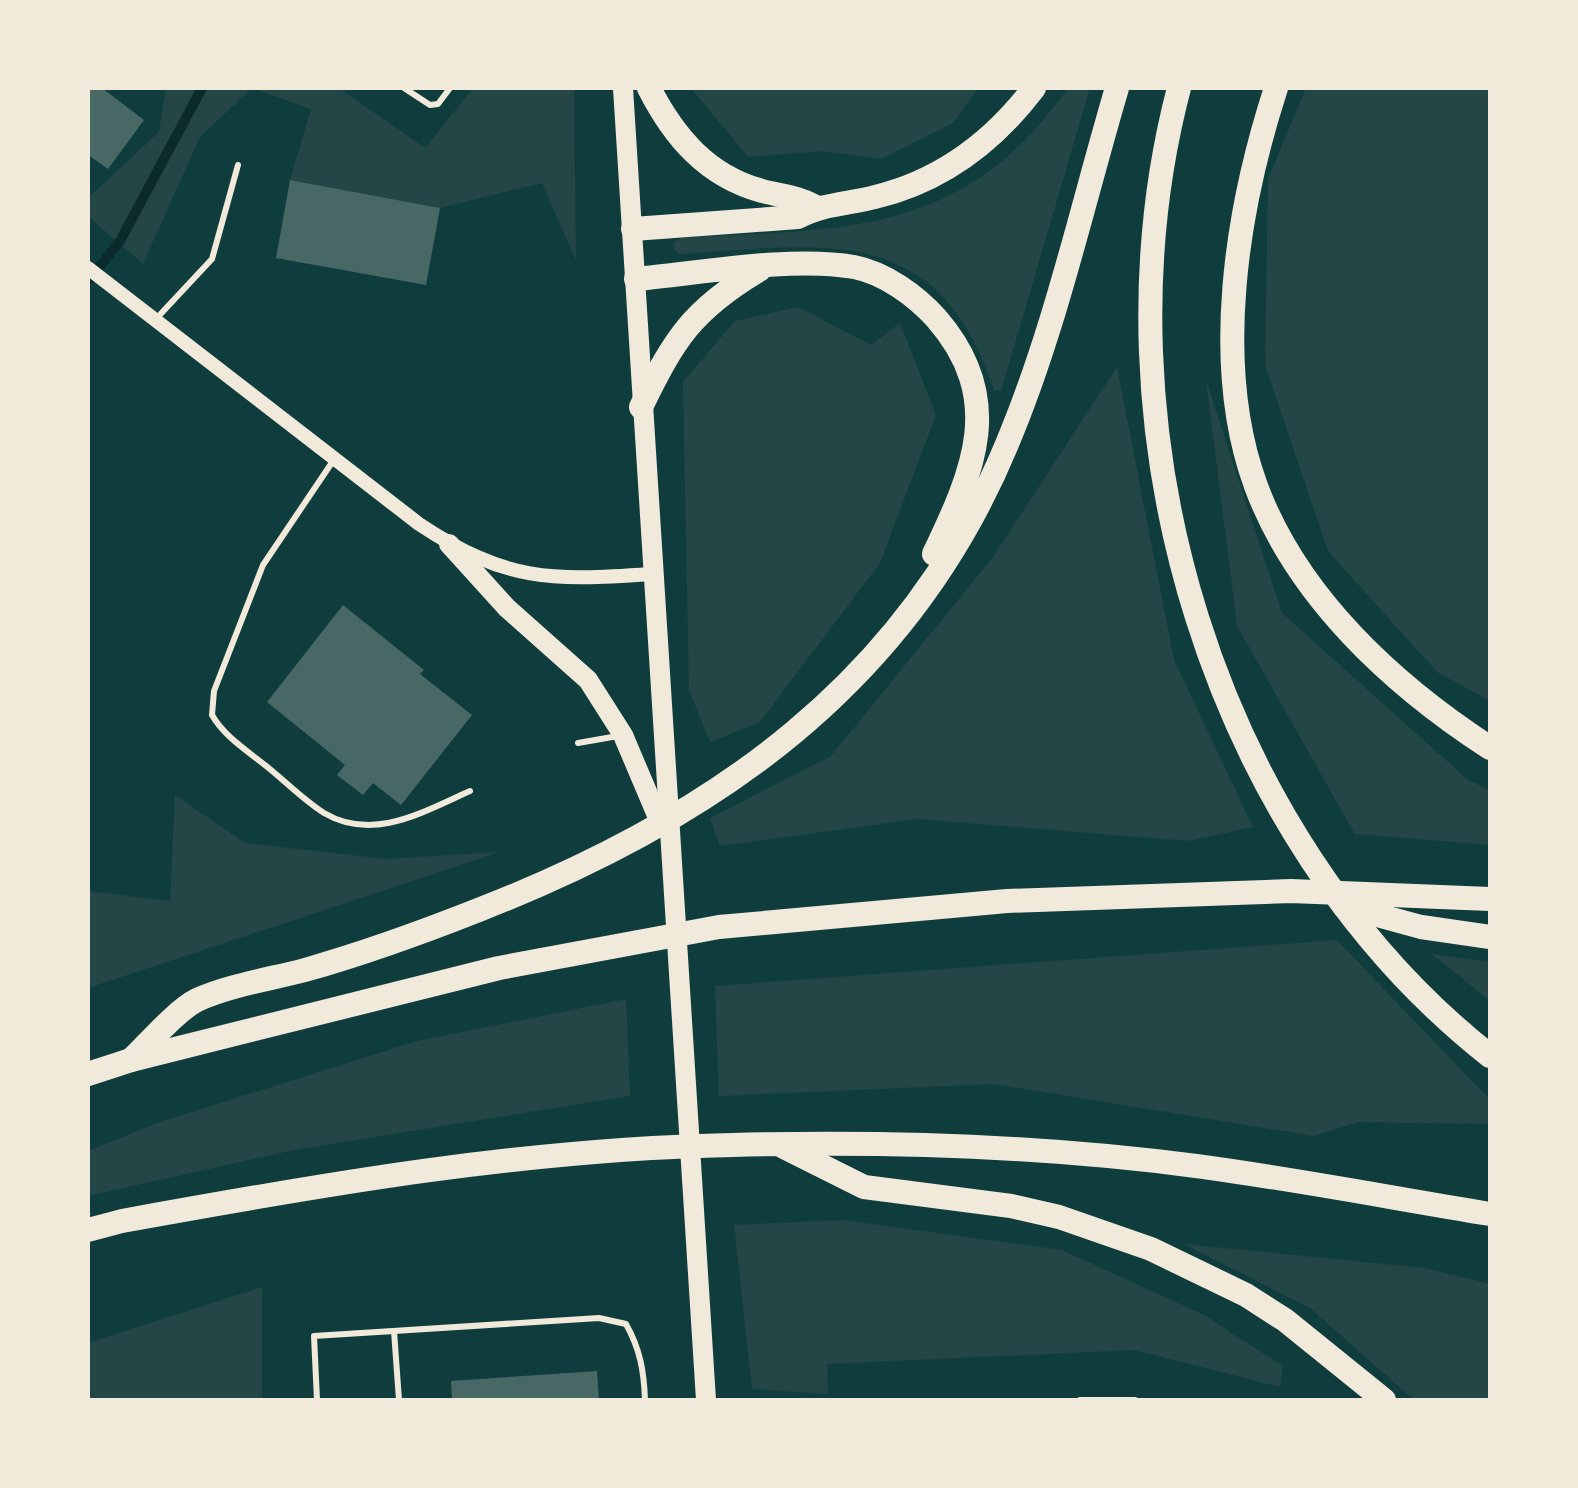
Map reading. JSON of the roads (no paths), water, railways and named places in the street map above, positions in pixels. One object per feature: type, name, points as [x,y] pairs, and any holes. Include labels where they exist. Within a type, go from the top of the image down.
[{"type":"highway","points":[[649,88],[681,140],[709,166],[741,184],[795,196],[816,207]]},
{"type":"highway","points":[[633,229],[798,217],[816,207],[908,188],[943,171],[994,134],[1034,88]]},
{"type":"highway","points":[[131,1060],[195,1001],[424,932],[614,851],[727,783],[778,747],[869,665],[946,562],[982,500],[1007,445],[1029,386],[1117,88]]},
{"type":"highway","points":[[1179,88],[1162,166],[1149,281],[1151,385],[1159,460],[1182,570],[1201,631],[1245,738],[1276,797],[1337,893],[1372,937],[1443,1014],[1490,1056]]},
{"type":"highway","points":[[1276,88],[1247,196],[1236,288],[1235,380],[1242,433],[1256,485],[1275,530],[1331,611],[1407,687],[1490,748]]},
{"type":"highway","points":[[636,279],[815,264],[857,268],[901,287],[953,338],[970,370],[979,410],[977,449],[964,490],[906,608],[869,665]]},
{"type":"highway","points":[[641,407],[667,353],[687,325],[717,296],[763,268]]},
{"type":"highway","points":[[1291,891],[1421,927],[1490,937]]},
{"type":"highway","points":[[88,1074],[131,1060],[499,968],[719,927],[1007,901],[1291,891],[1490,899]]},
{"type":"highway","points":[[778,1144],[864,1187],[1011,1206],[1059,1217],[1151,1249],[1246,1295],[1285,1320],[1384,1400]]},
{"type":"highway","points":[[88,1230],[122,1221],[369,1176],[612,1150],[778,1144],[950,1147],[1194,1166],[1490,1214]]},
{"type":"main road","points":[[623,88],[651,574],[706,1400]]},
{"type":"main road","points":[[449,544],[507,608],[588,680],[623,735],[668,841]]},
{"type":"street","points":[[88,268],[449,544],[477,559],[528,575],[575,578],[651,574]]},
{"type":"lane","points":[[404,88],[426,104],[435,105],[450,88]]},
{"type":"lane","points":[[155,320],[212,259],[238,165]]},
{"type":"lane","points":[[335,458],[263,565],[214,691],[212,715],[225,732],[323,812],[352,824],[375,826],[409,819],[470,791]]},
{"type":"lane","points":[[578,743],[623,735]]},
{"type":"lane","points":[[317,1400],[314,1336],[613,1319],[626,1324],[637,1344],[644,1369],[645,1400]]},
{"type":"lane","points":[[394,1331],[399,1400]]},
{"type":"lane","points":[[1080,1400],[1135,1400]]},
{"type":"waterway","points":[[88,281],[120,241],[202,88]]}]
